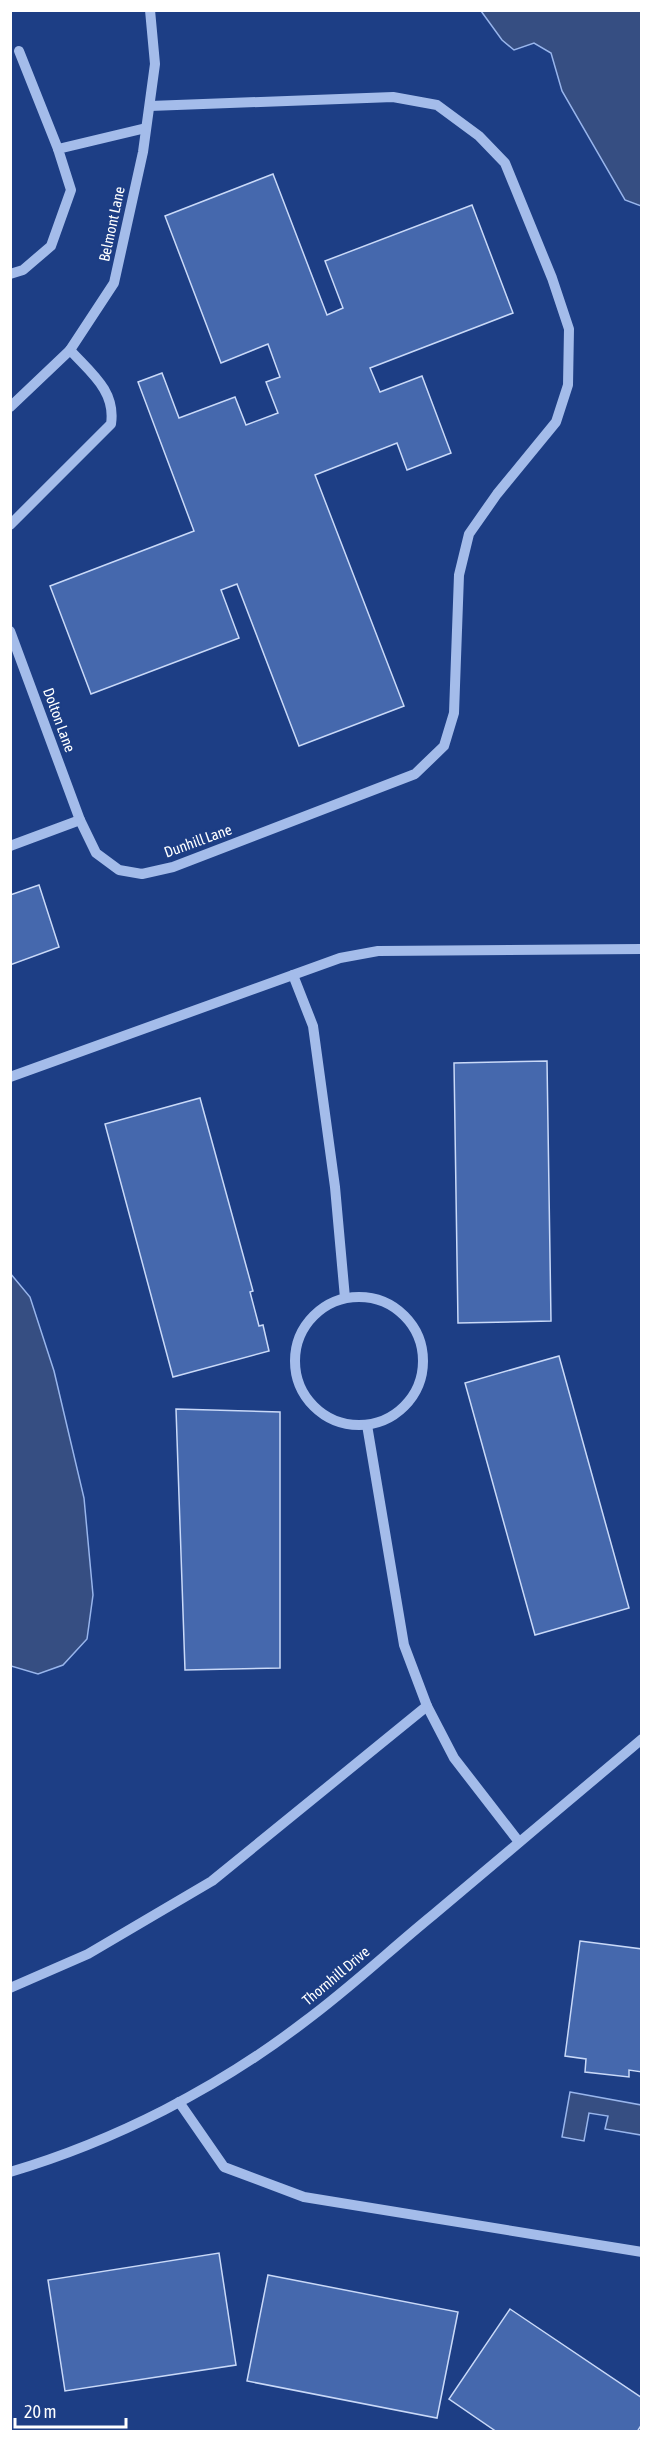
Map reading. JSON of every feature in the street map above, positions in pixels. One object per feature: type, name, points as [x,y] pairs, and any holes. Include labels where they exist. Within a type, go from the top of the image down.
[{"type":"street","name":"Belmont Lane","points":[[10,407],[70,350],[114,283],[150,106],[155,64],[150,10]]},
{"type":"street","points":[[10,274],[23,270],[51,246],[72,190],[19,51]]},
{"type":"street","name":"Dunhill Lane","points":[[80,820],[96,853],[119,870],[142,874],[172,867],[415,774],[444,746],[454,712],[459,575],[469,534],[497,494],[555,422],[568,385],[569,329],[552,278],[505,163],[479,136],[437,105],[393,97],[150,106]]},
{"type":"street","points":[[58,149],[146,128]]},
{"type":"street","points":[[10,525],[111,424],[113,411],[110,396],[70,350]]},
{"type":"street","name":"Dolton Lane","points":[[10,631],[80,820]]},
{"type":"street","points":[[10,846],[80,820]]},
{"type":"street","points":[[10,1077],[340,958],[378,951],[642,949]]},
{"type":"street","points":[[293,975],[312,1026],[335,1187],[345,1298]]},
{"type":"street","points":[[366,1296],[386,1302],[404,1314],[416,1330],[423,1350],[423,1370],[417,1390],[404,1407],[387,1419],[367,1425],[345,1424],[325,1416],[309,1402],[298,1382],[294,1360],[298,1339],[309,1320],[325,1306],[345,1298],[366,1296]]},
{"type":"street","points":[[367,1425],[404,1646],[427,1706],[454,1758],[519,1842]]},
{"type":"street","points":[[10,1988],[88,1954],[212,1881],[427,1706]]},
{"type":"street","name":"Thornhill Drive","points":[[10,2172],[43,2162],[112,2134],[179,2102],[243,2064],[304,2022],[642,1739]]},
{"type":"street","points":[[179,2102],[224,2167],[304,2197],[642,2252]]},
{"type":"water","points":[[481,11],[641,11],[641,206],[625,200],[562,91],[551,53],[534,43],[514,50],[502,40]]},
{"type":"water","points":[[10,1273],[30,1297],[54,1371],[84,1498],[93,1595],[87,1639],[63,1665],[38,1674],[11,1666]]},
{"type":"water","points":[[570,2092],[641,2105],[641,2135],[605,2129],[608,2116],[589,2113],[584,2141],[562,2137]]},
{"type":"building","points":[[273,174],[327,315],[343,308],[325,261],[472,205],[513,313],[370,368],[380,392],[422,376],[451,453],[407,470],[397,443],[315,475],[404,706],[299,746],[237,584],[221,590],[239,638],[91,694],[50,586],[194,531],[138,382],[162,373],[179,418],[235,397],[246,425],[278,413],[266,382],[280,377],[268,344],[221,363],[165,216]]},
{"type":"building","points":[[39,885],[59,947],[10,965],[10,895]]},
{"type":"building","points":[[547,1061],[551,1321],[458,1323],[454,1063]]},
{"type":"building","points":[[200,1098],[253,1291],[250,1292],[259,1326],[263,1325],[269,1351],[173,1377],[105,1124]]},
{"type":"building","points":[[559,1356],[629,1608],[535,1635],[465,1383]]},
{"type":"building","points":[[176,1409],[280,1412],[280,1668],[185,1670]]},
{"type":"building","points":[[580,1941],[642,1949],[642,2072],[629,2070],[629,2077],[585,2072],[586,2059],[565,2056]]},
{"type":"building","points":[[219,2253],[236,2365],[65,2391],[48,2280]]},
{"type":"building","points":[[268,2275],[458,2312],[437,2418],[247,2381]]},
{"type":"building","points":[[510,2309],[642,2398],[642,2424],[637,2432],[497,2432],[449,2399]]}]
